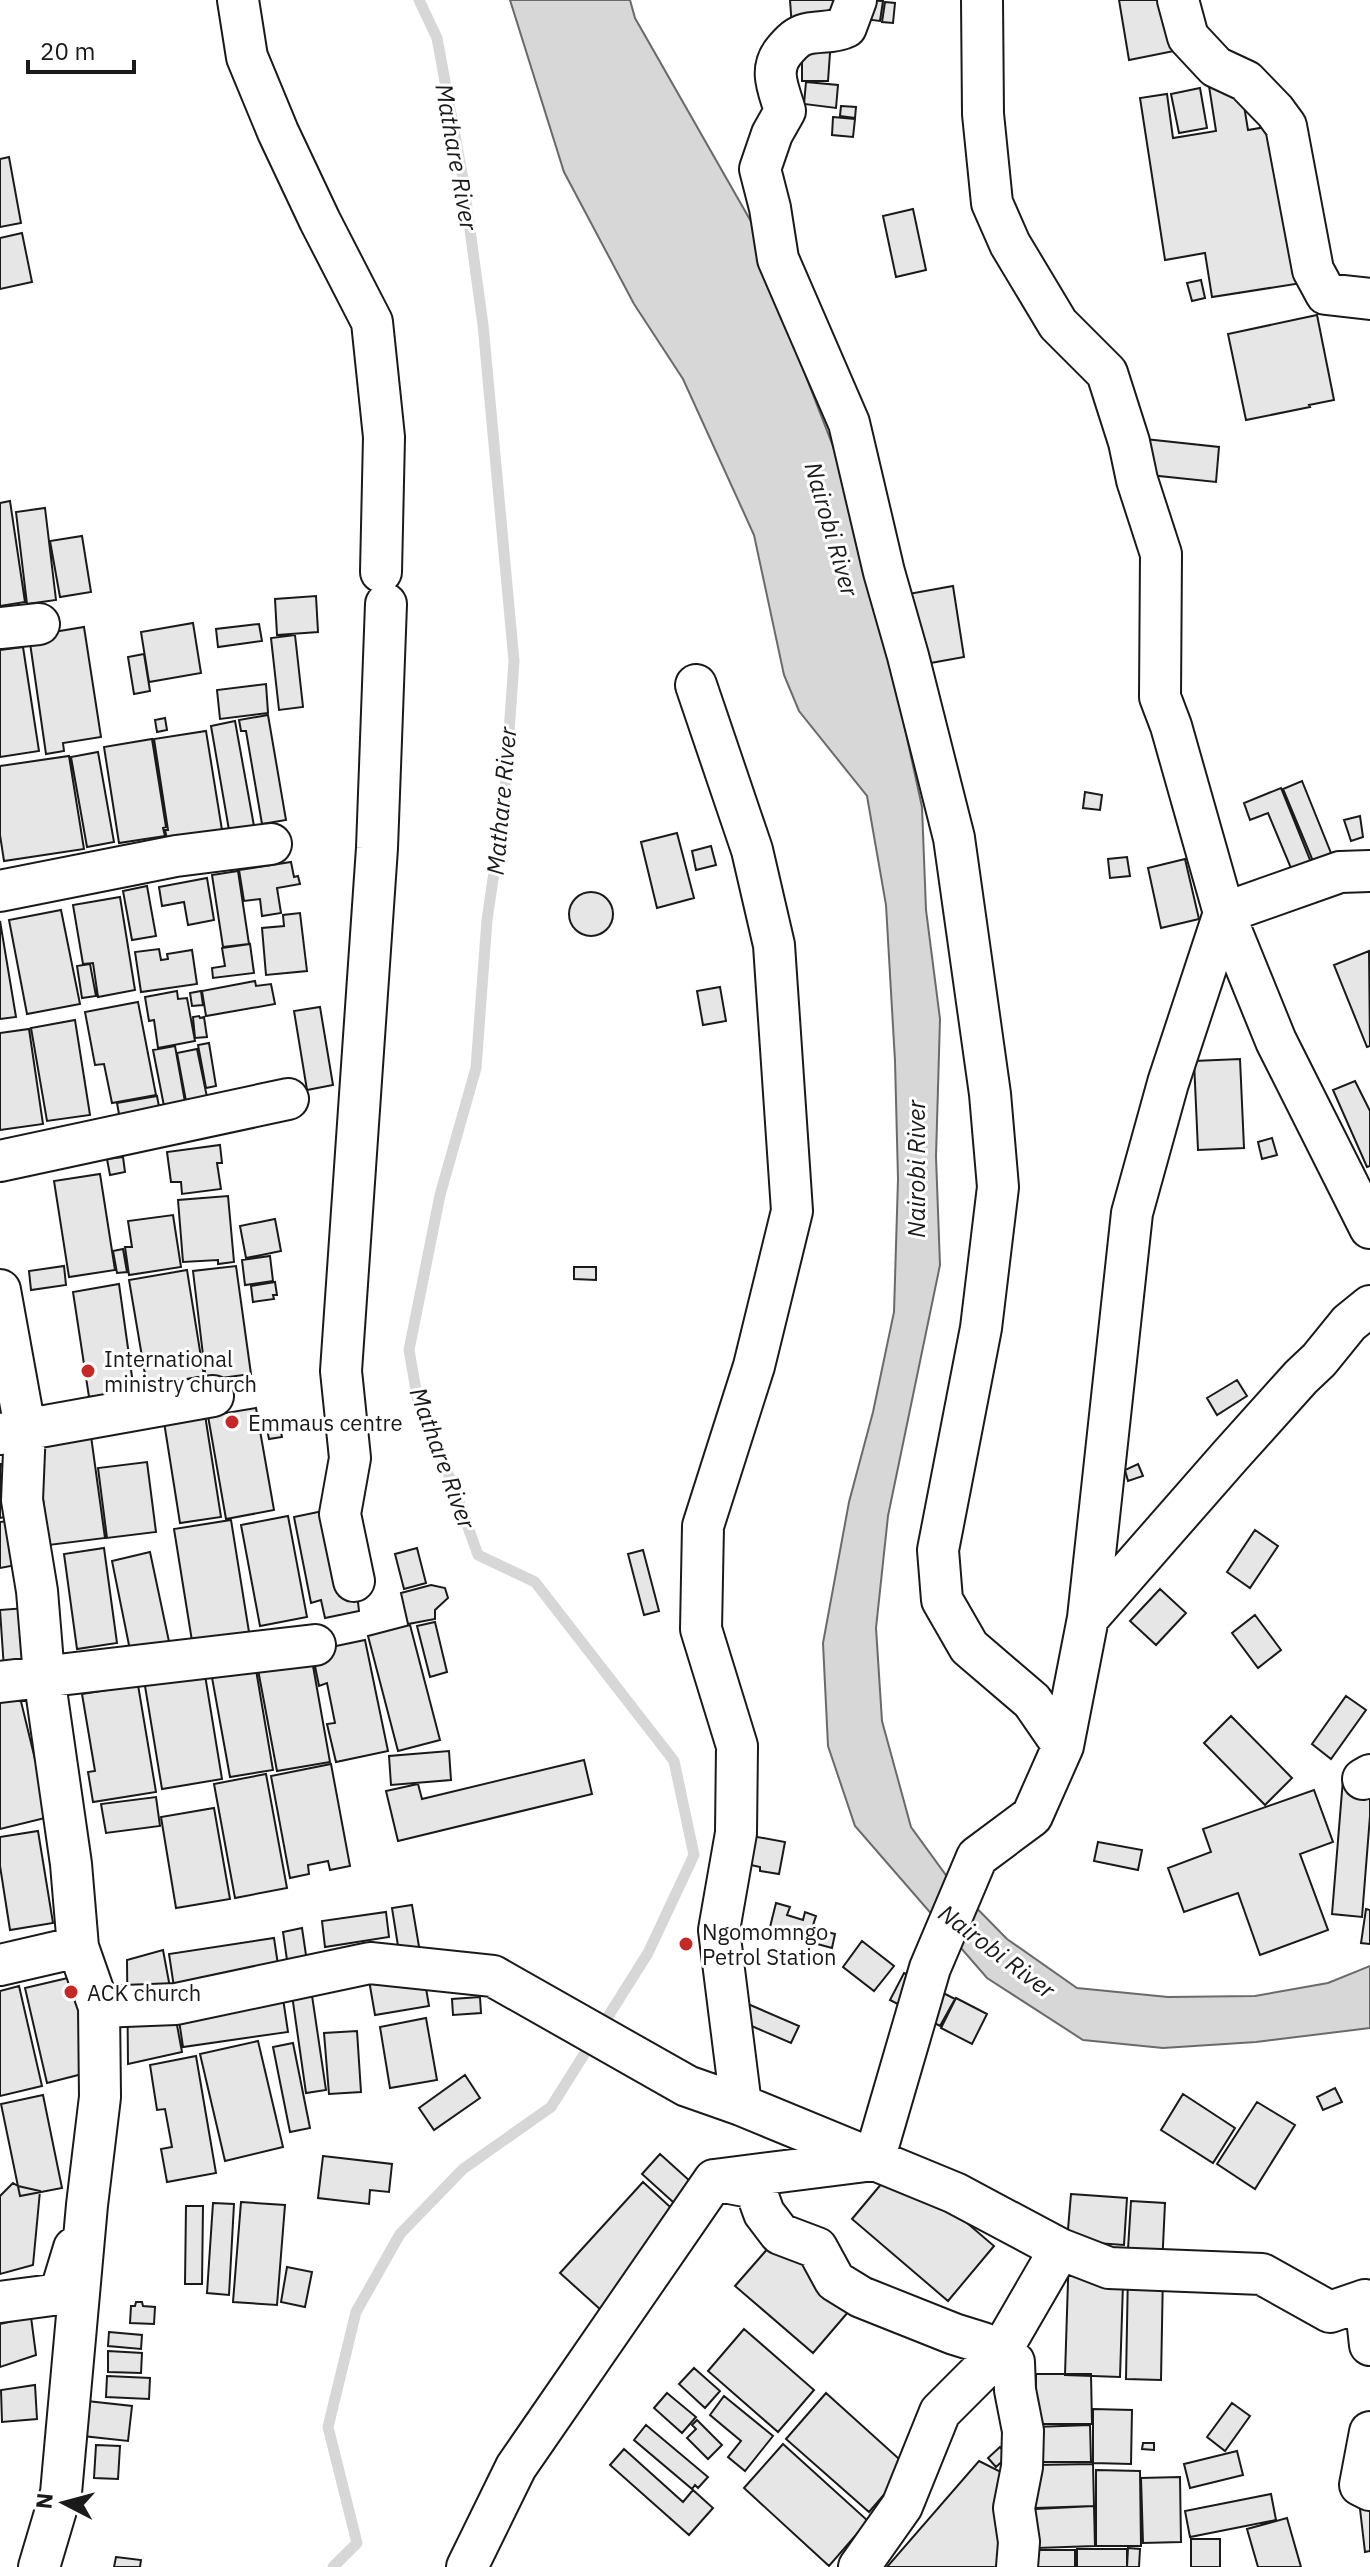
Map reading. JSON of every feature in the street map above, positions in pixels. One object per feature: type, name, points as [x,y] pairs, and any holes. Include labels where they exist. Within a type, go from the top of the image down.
[{"type":"street","points":[[238,0],[247,57],[278,132],[372,322],[384,437],[377,848],[341,1371],[350,1458],[340,1514],[354,1581]]},
{"type":"street","points":[[856,0],[846,27],[837,32],[800,36],[777,60],[774,71],[785,111],[772,134],[760,169],[778,259],[849,423],[884,572],[954,838],[990,1094],[998,1187],[981,1328],[938,1550],[942,1600],[969,1647],[1032,1701],[1063,1746]]},
{"type":"street","points":[[982,0],[983,114],[992,203],[1010,244],[1058,324],[1107,373],[1161,554],[1160,697],[1224,913],[1276,1041],[1370,1228]]},
{"type":"street","points":[[1178,0],[1188,37],[1216,67],[1246,81],[1286,126],[1313,270],[1326,294],[1370,299]]},
{"type":"street","points":[[0,628],[39,624]]},
{"type":"street","points":[[696,685],[752,850],[774,945],[792,1211],[754,1366],[703,1526],[701,1629],[737,1746],[736,1833],[719,1930],[741,2105]]},
{"type":"street","points":[[0,891],[176,856],[271,844]]},
{"type":"street","points":[[1224,913],[1340,872],[1370,871]]},
{"type":"street","points":[[874,2160],[930,1968],[977,1857],[1032,1816],[1063,1746],[1088,1618],[1132,1213],[1168,1083],[1224,913]]},
{"type":"street","points":[[0,1161],[288,1099]]},
{"type":"street","points":[[0,1290],[13,1431],[37,1591],[44,1676],[71,1864],[78,1947],[99,2007],[100,2097],[61,2493],[39,2567]]},
{"type":"street","points":[[1088,1618],[1349,1323],[1370,1306]]},
{"type":"street","points":[[13,1431],[213,1396]]},
{"type":"street","points":[[0,1682],[315,1645]]},
{"type":"street","points":[[0,1965],[78,1947]]},
{"type":"street","points":[[99,2007],[176,2004],[370,1963],[493,1976],[687,2086],[955,2193],[1060,2249],[1109,2268],[1262,2274],[1330,2312],[1368,2298],[1370,2345]]},
{"type":"street","points":[[467,2567],[516,2467],[714,2180],[874,2160]]},
{"type":"street","points":[[714,2180],[755,2188],[764,2213],[780,2234],[817,2248],[835,2281],[861,2297],[1001,2351],[1014,2362],[1015,2390],[1023,2431],[1022,2467],[1014,2508],[1019,2542],[1017,2567]]},
{"type":"street","points":[[0,2302],[60,2294],[87,2205]]},
{"type":"street","points":[[859,2567],[902,2506],[940,2412],[1001,2351],[1060,2249]]},
{"type":"street","points":[[1370,2432],[1360,2485],[1370,2490]]},
{"type":"water","name":"Nairobi River","points":[[510,0],[630,0],[635,18],[753,225],[784,320],[857,508],[922,807],[926,910],[940,1019],[936,1157],[940,1265],[888,1516],[876,1628],[882,1721],[911,1827],[951,1882],[1007,1939],[1077,1988],[1168,1997],[1255,1996],[1328,1983],[1370,1966],[1370,2028],[1256,2042],[1163,2048],[1083,2040],[987,1978],[855,1826],[828,1746],[823,1643],[849,1502],[873,1412],[894,1312],[898,1179],[886,905],[867,796],[799,711],[784,675],[754,535],[683,379],[634,304],[564,172]]},
{"type":"building","points":[[790,0],[846,0],[847,24],[792,28]]},
{"type":"building","points":[[858,0],[883,1],[880,21],[856,18]]},
{"type":"building","points":[[1119,0],[1170,0],[1179,50],[1129,60]]},
{"type":"building","points":[[885,2],[895,3],[893,23],[882,22]]},
{"type":"building","points":[[802,39],[828,40],[828,81],[802,81]]},
{"type":"building","points":[[1240,81],[1248,130],[1283,124],[1308,282],[1212,297],[1205,253],[1165,260],[1140,98],[1167,94],[1173,138],[1216,131],[1209,86]]},
{"type":"building","points":[[806,82],[838,85],[836,108],[804,104]]},
{"type":"building","points":[[1200,88],[1207,128],[1179,133],[1171,94]]},
{"type":"building","points":[[841,106],[856,107],[855,118],[840,116]]},
{"type":"building","points":[[833,117],[855,119],[853,137],[832,135]]},
{"type":"building","points":[[9,157],[21,223],[0,227],[0,159]]},
{"type":"building","points":[[913,209],[926,270],[896,277],[883,216]]},
{"type":"building","points":[[22,233],[32,282],[0,289],[0,238]]},
{"type":"building","points":[[1201,280],[1205,298],[1192,301],[1187,283]]},
{"type":"building","points":[[1317,315],[1334,400],[1246,420],[1228,334]]},
{"type":"building","points":[[1145,439],[1219,447],[1216,482],[1140,474]]},
{"type":"building","points":[[10,501],[25,602],[0,606],[0,503]]},
{"type":"building","points":[[45,508],[56,600],[27,604],[16,512]]},
{"type":"building","points":[[82,536],[91,592],[60,597],[50,541]]},
{"type":"building","points":[[953,586],[964,657],[914,666],[903,595]]},
{"type":"building","points":[[316,596],[318,632],[277,635],[275,599]]},
{"type":"building","points":[[193,623],[201,673],[149,682],[141,632]]},
{"type":"building","points":[[259,624],[262,641],[218,647],[216,629]]},
{"type":"building","points":[[84,627],[101,737],[63,743],[64,751],[46,754],[29,636]]},
{"type":"building","points":[[295,635],[303,707],[279,710],[271,638]]},
{"type":"building","points":[[23,647],[39,751],[0,757],[0,650]]},
{"type":"building","points":[[144,654],[150,691],[134,694],[128,657]]},
{"type":"building","points":[[266,684],[268,713],[220,719],[217,690]]},
{"type":"building","points":[[268,715],[286,820],[262,824],[246,731],[241,731],[239,720]]},
{"type":"building","points":[[165,718],[167,730],[157,732],[155,720]]},
{"type":"building","points":[[235,721],[254,826],[229,830],[211,726]]},
{"type":"building","points":[[206,731],[222,830],[167,839],[154,739]]},
{"type":"building","points":[[152,739],[165,836],[119,843],[104,747]]},
{"type":"building","points":[[98,752],[114,842],[87,847],[71,757]]},
{"type":"building","points":[[69,756],[84,849],[4,861],[0,835],[0,766]]},
{"type":"building","points":[[1302,781],[1333,858],[1315,866],[1283,789]]},
{"type":"building","points":[[1281,788],[1312,865],[1293,873],[1268,813],[1250,820],[1244,803]]},
{"type":"building","points":[[1085,792],[1102,795],[1100,810],[1083,808]]},
{"type":"building","points":[[1360,816],[1363,837],[1351,841],[1344,820]]},
{"type":"building","points":[[677,833],[694,898],[657,908],[641,842]]},
{"type":"building","points":[[711,846],[716,865],[696,870],[692,851]]},
{"type":"building","points":[[1127,857],[1130,876],[1110,878],[1108,859]]},
{"type":"building","points":[[1185,859],[1199,919],[1161,928],[1148,868]]},
{"type":"building","points":[[291,862],[294,877],[298,876],[300,884],[277,888],[281,913],[262,916],[260,899],[244,901],[239,870]]},
{"type":"building","points":[[238,871],[249,944],[223,947],[212,875]]},
{"type":"building","points":[[207,878],[214,920],[188,925],[184,902],[162,906],[159,887]]},
{"type":"building","points":[[147,886],[156,936],[132,940],[123,891]]},
{"type":"building","points":[[591,892],[607,898],[613,914],[607,930],[591,936],[575,930],[569,914],[575,898]]},
{"type":"building","points":[[120,897],[135,990],[98,997],[93,963],[83,964],[73,905]]},
{"type":"building","points":[[61,910],[80,1004],[27,1014],[9,920]]},
{"type":"building","points":[[300,913],[307,971],[266,975],[262,928],[284,926],[283,915]]},
{"type":"building","points":[[0,921],[16,1017],[0,1019]]},
{"type":"building","points":[[250,944],[254,973],[213,978],[212,968],[225,966],[222,948]]},
{"type":"building","points":[[159,949],[161,960],[168,959],[167,954],[192,950],[197,984],[141,992],[135,952]]},
{"type":"building","points":[[1369,951],[1370,1046],[1367,1047],[1334,965]]},
{"type":"building","points":[[90,964],[96,996],[82,998],[77,966]]},
{"type":"building","points":[[255,981],[256,986],[271,984],[275,1004],[206,1016],[202,991]]},
{"type":"building","points":[[720,987],[726,1021],[703,1025],[697,991]]},
{"type":"building","points":[[177,991],[178,999],[187,998],[195,1041],[158,1048],[154,1020],[149,1021],[145,997]]},
{"type":"building","points":[[201,991],[203,1005],[192,1006],[190,993]]},
{"type":"building","points":[[138,1002],[156,1095],[112,1103],[104,1064],[95,1065],[85,1012]]},
{"type":"building","points":[[320,1007],[333,1085],[307,1090],[294,1011]]},
{"type":"building","points":[[193,1017],[204,1017],[207,1037],[195,1038]]},
{"type":"building","points":[[75,1020],[90,1115],[47,1121],[31,1028]]},
{"type":"building","points":[[29,1029],[43,1124],[0,1130],[0,1033]]},
{"type":"building","points":[[209,1043],[216,1086],[206,1088],[198,1045]]},
{"type":"building","points":[[175,1046],[185,1102],[164,1106],[153,1050]]},
{"type":"building","points":[[197,1049],[207,1097],[186,1101],[177,1053]]},
{"type":"building","points":[[1240,1059],[1244,1148],[1198,1150],[1194,1061]]},
{"type":"building","points":[[1355,1081],[1370,1111],[1370,1166],[1367,1167],[1333,1090]]},
{"type":"building","points":[[157,1096],[161,1117],[121,1125],[117,1103]]},
{"type":"building","points":[[1272,1138],[1277,1155],[1262,1159],[1258,1142]]},
{"type":"building","points":[[220,1145],[222,1163],[217,1163],[221,1189],[182,1194],[181,1182],[171,1182],[167,1152]]},
{"type":"building","points":[[123,1157],[125,1172],[110,1175],[107,1159]]},
{"type":"building","points":[[100,1174],[115,1270],[69,1277],[54,1181]]},
{"type":"building","points":[[228,1196],[234,1262],[183,1262],[178,1200]]},
{"type":"building","points":[[173,1215],[181,1267],[129,1275],[125,1247],[132,1247],[128,1221]]},
{"type":"building","points":[[275,1219],[281,1251],[246,1258],[240,1226]]},
{"type":"building","points":[[123,1249],[127,1272],[117,1273],[113,1251]]},
{"type":"building","points":[[270,1256],[273,1281],[245,1285],[242,1260]]},
{"type":"building","points":[[64,1266],[66,1285],[31,1290],[29,1271]]},
{"type":"building","points":[[236,1266],[251,1374],[206,1380],[193,1271]]},
{"type":"building","points":[[574,1267],[596,1267],[596,1280],[574,1279]]},
{"type":"building","points":[[187,1270],[204,1376],[147,1386],[129,1280]]},
{"type":"building","points":[[275,1282],[277,1295],[273,1295],[274,1299],[253,1302],[251,1286]]},
{"type":"building","points":[[119,1284],[134,1391],[89,1397],[73,1292]]},
{"type":"building","points":[[1237,1380],[1247,1396],[1217,1415],[1207,1398]]},
{"type":"building","points":[[256,1408],[274,1510],[226,1519],[208,1416]]},
{"type":"building","points":[[205,1415],[221,1517],[180,1523],[164,1422]]},
{"type":"building","points":[[280,1427],[282,1437],[269,1439],[267,1429]]},
{"type":"building","points":[[91,1436],[105,1538],[49,1545],[36,1444]]},
{"type":"building","points":[[147,1462],[156,1532],[107,1538],[98,1468]]},
{"type":"building","points":[[2,1464],[5,1488],[0,1488]]},
{"type":"building","points":[[1138,1464],[1143,1476],[1128,1481],[1125,1470]]},
{"type":"building","points":[[5,1489],[9,1516],[0,1518],[0,1490]]},
{"type":"building","points":[[347,1506],[359,1611],[325,1618],[321,1600],[311,1603],[294,1517]]},
{"type":"building","points":[[288,1516],[307,1617],[260,1626],[241,1525]]},
{"type":"building","points":[[231,1520],[249,1632],[192,1641],[174,1529]]},
{"type":"building","points":[[8,1521],[16,1565],[0,1568],[0,1522]]},
{"type":"building","points":[[1255,1530],[1278,1546],[1250,1588],[1227,1572]]},
{"type":"building","points":[[104,1548],[117,1643],[77,1649],[64,1554]]},
{"type":"building","points":[[417,1548],[426,1583],[404,1589],[395,1554]]},
{"type":"building","points":[[643,1550],[659,1611],[644,1615],[628,1554]]},
{"type":"building","points":[[150,1552],[171,1651],[132,1660],[112,1561]]},
{"type":"building","points":[[431,1585],[445,1588],[448,1598],[435,1610],[435,1619],[408,1624],[401,1593]]},
{"type":"building","points":[[1160,1589],[1186,1613],[1156,1645],[1130,1621]]},
{"type":"building","points":[[26,1608],[32,1666],[4,1669],[0,1610]]},
{"type":"building","points":[[1255,1615],[1281,1650],[1258,1668],[1232,1633]]},
{"type":"building","points":[[435,1622],[447,1672],[430,1677],[417,1626]]},
{"type":"building","points":[[410,1625],[440,1740],[398,1751],[368,1636]]},
{"type":"building","points":[[365,1640],[388,1751],[336,1762],[327,1724],[335,1723],[327,1683],[319,1686],[312,1651]]},
{"type":"building","points":[[310,1649],[330,1762],[277,1771],[256,1659]]},
{"type":"building","points":[[255,1664],[273,1770],[230,1777],[211,1672]]},
{"type":"building","points":[[204,1669],[222,1779],[162,1789],[144,1680]]},
{"type":"building","points":[[17,1685],[49,1817],[0,1829],[0,1689]]},
{"type":"building","points":[[138,1685],[156,1792],[93,1802],[88,1772],[95,1771],[82,1694]]},
{"type":"building","points":[[1346,1696],[1366,1710],[1331,1759],[1312,1744]]},
{"type":"building","points":[[1231,1716],[1292,1778],[1265,1805],[1204,1743]]},
{"type":"building","points":[[449,1751],[451,1780],[391,1785],[389,1756]]},
{"type":"building","points":[[584,1760],[592,1794],[398,1841],[386,1791],[418,1784],[422,1799]]},
{"type":"building","points":[[331,1764],[350,1866],[330,1870],[328,1861],[308,1865],[309,1874],[290,1878],[271,1776]]},
{"type":"building","points":[[266,1774],[287,1888],[235,1898],[214,1784]]},
{"type":"building","points":[[1343,1779],[1370,1782],[1362,1917],[1332,1914]]},
{"type":"building","points":[[1314,1790],[1333,1842],[1300,1854],[1328,1930],[1260,1955],[1238,1893],[1184,1912],[1168,1868],[1211,1852],[1203,1829]]},
{"type":"building","points":[[156,1797],[160,1826],[106,1833],[101,1804]]},
{"type":"building","points":[[214,1808],[230,1899],[176,1908],[161,1817]]},
{"type":"building","points":[[38,1831],[53,1923],[10,1930],[0,1866],[0,1837]]},
{"type":"building","points":[[752,1836],[785,1842],[779,1874],[760,1871],[760,1867],[751,1865],[752,1861],[748,1860]]},
{"type":"building","points":[[1098,1842],[1142,1850],[1138,1870],[1094,1861]]},
{"type":"building","points":[[776,1903],[790,1907],[787,1915],[803,1920],[805,1912],[816,1916],[812,1928],[835,1934],[832,1948],[769,1931]]},
{"type":"building","points":[[412,1905],[429,2006],[375,2015],[365,1957],[391,1953],[397,1986],[404,1984],[392,1908]]},
{"type":"building","points":[[1366,1909],[1370,1910],[1370,1944],[1361,1943]]},
{"type":"building","points":[[386,1912],[389,1937],[325,1947],[322,1921]]},
{"type":"building","points":[[302,1928],[326,2090],[306,2093],[283,1932]]},
{"type":"building","points":[[274,1938],[288,2032],[183,2047],[169,1954]]},
{"type":"building","points":[[862,1941],[894,1966],[874,1991],[843,1967]]},
{"type":"building","points":[[163,1950],[182,2052],[128,2064],[127,1960]]},
{"type":"building","points":[[904,1973],[955,1999],[940,2026],[890,2000]]},
{"type":"building","points":[[72,1977],[94,2071],[47,2083],[25,1988]]},
{"type":"building","points":[[19,1986],[42,2086],[0,2096],[0,1991]]},
{"type":"building","points":[[480,1997],[481,2013],[453,2015],[452,1999]]},
{"type":"building","points":[[956,1998],[987,2014],[972,2044],[941,2028]]},
{"type":"building","points":[[741,2001],[799,2026],[791,2043],[733,2018]]},
{"type":"building","points":[[426,2018],[437,2080],[390,2088],[380,2027]]},
{"type":"building","points":[[357,2031],[361,2092],[329,2094],[324,2033]]},
{"type":"building","points":[[258,2041],[283,2147],[225,2161],[200,2054]]},
{"type":"building","points":[[293,2043],[310,2128],[290,2132],[273,2047]]},
{"type":"building","points":[[196,2056],[216,2173],[167,2182],[161,2149],[172,2147],[165,2109],[157,2110],[150,2065]]},
{"type":"building","points":[[465,2075],[480,2098],[434,2130],[419,2108]]},
{"type":"building","points":[[1335,2088],[1342,2102],[1323,2110],[1317,2097]]},
{"type":"building","points":[[1183,2094],[1235,2128],[1213,2163],[1161,2130]]},
{"type":"building","points":[[43,2095],[62,2188],[20,2196],[1,2104]]},
{"type":"building","points":[[1257,2102],[1295,2125],[1255,2189],[1217,2164]]},
{"type":"building","points":[[660,2154],[711,2200],[693,2220],[642,2174]]},
{"type":"building","points":[[323,2156],[392,2164],[389,2192],[370,2190],[369,2204],[318,2198]]},
{"type":"building","points":[[898,2164],[994,2246],[948,2301],[852,2219]]},
{"type":"building","points":[[643,2182],[693,2228],[611,2319],[560,2273]]},
{"type":"building","points":[[13,2183],[40,2191],[33,2265],[0,2274],[0,2196]]},
{"type":"building","points":[[1071,2194],[1127,2198],[1124,2245],[1067,2241]]},
{"type":"building","points":[[1131,2201],[1165,2203],[1162,2267],[1127,2265]]},
{"type":"building","points":[[241,2202],[285,2205],[277,2305],[233,2302]]},
{"type":"building","points":[[213,2203],[234,2204],[229,2295],[207,2293]]},
{"type":"building","points":[[186,2206],[203,2206],[202,2284],[185,2284]]},
{"type":"building","points":[[777,2238],[855,2304],[813,2353],[735,2286]]},
{"type":"building","points":[[1069,2250],[1124,2253],[1120,2377],[1065,2375]]},
{"type":"building","points":[[287,2267],[312,2272],[305,2307],[281,2302]]},
{"type":"building","points":[[1128,2271],[1163,2272],[1161,2380],[1126,2379]]},
{"type":"building","points":[[136,2302],[155,2307],[154,2324],[130,2323],[131,2306],[135,2306]]},
{"type":"building","points":[[31,2317],[36,2355],[0,2367],[0,2324]]},
{"type":"building","points":[[744,2329],[814,2390],[778,2432],[708,2371]]},
{"type":"building","points":[[109,2332],[142,2335],[141,2349],[108,2346]]},
{"type":"building","points":[[108,2351],[142,2353],[141,2373],[108,2372]]},
{"type":"building","points":[[694,2368],[720,2391],[705,2408],[679,2384]]},
{"type":"building","points":[[1036,2374],[1091,2374],[1092,2424],[1036,2424]]},
{"type":"building","points":[[107,2376],[150,2378],[149,2399],[106,2397]]},
{"type":"building","points":[[35,2385],[37,2419],[2,2422],[1,2390]]},
{"type":"building","points":[[667,2393],[696,2417],[682,2433],[654,2408]]},
{"type":"building","points":[[826,2393],[908,2467],[869,2512],[786,2439]]},
{"type":"building","points":[[724,2396],[773,2436],[745,2471],[728,2457],[741,2441],[710,2415]]},
{"type":"building","points":[[87,2401],[132,2406],[128,2441],[83,2436]]},
{"type":"building","points":[[1232,2403],[1250,2416],[1225,2451],[1207,2437]]},
{"type":"building","points":[[1093,2409],[1132,2410],[1131,2464],[1093,2463]]},
{"type":"building","points":[[697,2420],[722,2445],[708,2459],[687,2438],[696,2429],[692,2425]]},
{"type":"building","points":[[646,2425],[708,2477],[698,2488],[695,2485],[692,2489],[634,2440]]},
{"type":"building","points":[[1090,2425],[1091,2462],[1034,2462],[1034,2427]]},
{"type":"building","points":[[1370,2438],[1370,2551],[1365,2552],[1352,2440]]},
{"type":"building","points":[[1143,2443],[1154,2443],[1154,2450],[1142,2449]]},
{"type":"building","points":[[783,2444],[868,2521],[829,2566],[744,2488]]},
{"type":"building","points":[[96,2445],[120,2446],[118,2479],[94,2478]]},
{"type":"building","points":[[1000,2447],[1008,2456],[996,2467],[988,2458]]},
{"type":"building","points":[[624,2449],[683,2502],[693,2490],[713,2508],[689,2535],[610,2465]]},
{"type":"building","points":[[1237,2451],[1243,2475],[1190,2488],[1184,2464]]},
{"type":"building","points":[[979,2461],[1003,2473],[1002,2567],[887,2567]]},
{"type":"building","points":[[1093,2464],[1094,2506],[1035,2508],[1034,2465]]},
{"type":"building","points":[[1096,2470],[1140,2471],[1141,2546],[1096,2546]]},
{"type":"building","points":[[1180,2477],[1181,2542],[1143,2543],[1141,2478]]},
{"type":"building","points":[[1271,2494],[1276,2520],[1190,2537],[1185,2511]]},
{"type":"building","points":[[1094,2506],[1095,2546],[1037,2548],[1035,2509]]},
{"type":"building","points":[[1287,2518],[1301,2567],[1258,2567],[1247,2529]]},
{"type":"building","points":[[1191,2539],[1220,2539],[1220,2567],[1191,2567]]},
{"type":"building","points":[[1128,2548],[1140,2549],[1139,2567],[1127,2567]]},
{"type":"building","points":[[1077,2549],[1127,2549],[1127,2567],[1077,2567]]},
{"type":"building","points":[[1034,2550],[1075,2550],[1075,2567],[1034,2567]]},
{"type":"building","points":[[116,2557],[141,2560],[140,2567],[114,2567]]},
{"type":"waterway","name":"Mathare River","points":[[333,2567],[357,2543],[328,2427],[356,2312],[400,2234],[463,2169],[551,2107],[648,1953],[694,1855],[674,1761],[535,1582],[478,1555],[454,1488],[419,1407],[409,1350],[440,1195],[476,1068],[487,920],[504,804],[514,661],[483,325],[463,179],[437,38],[419,0]]},
{"type":"place","name":"International ministry church","points":[[88,1371]]},
{"type":"place","name":"Emmaus centre","points":[[232,1422]]},
{"type":"place","name":"Ngomomngo Petrol Station","points":[[686,1944]]},
{"type":"place","name":"ACK church","points":[[71,1992]]}]
